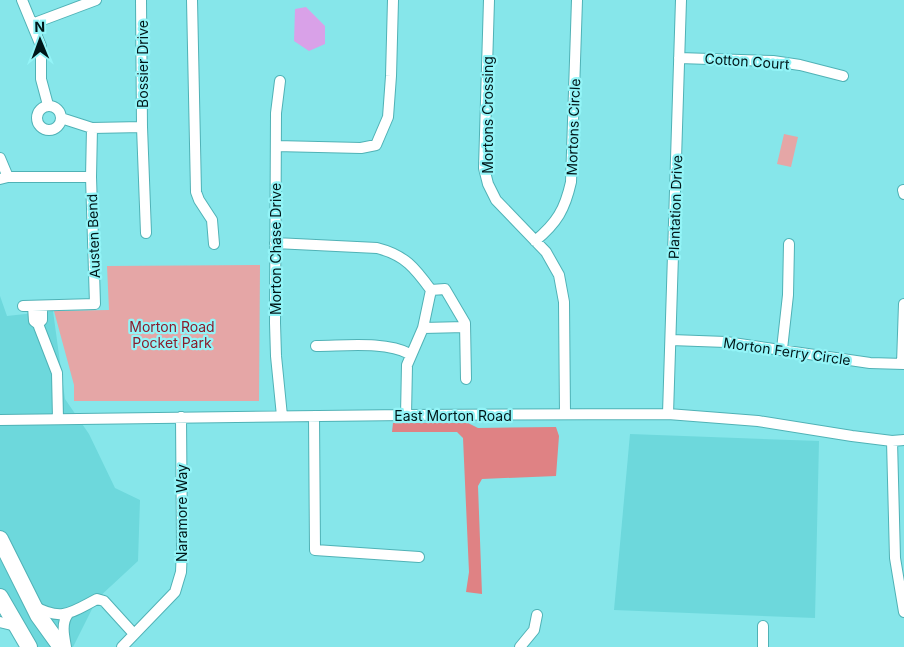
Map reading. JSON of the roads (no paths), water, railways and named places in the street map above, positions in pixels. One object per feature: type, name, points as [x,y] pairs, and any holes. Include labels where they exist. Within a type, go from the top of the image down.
[{"type":"highway","points":[[0,539],[33,606],[61,647]]},
{"type":"highway","points":[[0,598],[29,647]]},
{"type":"street","points":[[22,0],[40,46],[41,80],[48,105]]},
{"type":"street","points":[[32,24],[96,0]]},
{"type":"street","name":"Bossier Drive","points":[[141,0],[142,128],[146,233]]},
{"type":"street","points":[[192,0],[196,192],[198,200],[212,220],[214,244]]},
{"type":"street","points":[[276,146],[361,148],[376,145],[388,117],[393,0]]},
{"type":"street","name":"Mortons Crossing","points":[[489,0],[484,168],[488,184],[496,200],[553,262],[559,276],[563,289],[565,414]]},
{"type":"street","name":"Mortons Circle","points":[[535,241],[549,230],[560,216],[567,200],[571,182],[577,0]]},
{"type":"street","name":"Plantation Drive","points":[[668,414],[680,0]]},
{"type":"street","name":"Cotton Court","points":[[679,58],[773,61],[800,65],[843,76]]},
{"type":"street","name":"Morton Chase Drive","points":[[280,81],[276,113],[275,243],[276,356],[282,416]]},
{"type":"street","points":[[48,105],[57,108],[61,118],[59,125],[52,130],[47,130],[37,122],[38,112],[48,105]]},
{"type":"street","points":[[61,118],[92,128]]},
{"type":"street","name":"Bossier Drive","points":[[92,128],[142,128]]},
{"type":"street","name":"Austen Bend","points":[[58,419],[57,373],[38,324],[42,320],[33,306],[95,304],[91,177],[92,128]]},
{"type":"street","points":[[0,158],[4,178],[91,177]]},
{"type":"street","points":[[903,190],[904,194]]},
{"type":"street","points":[[275,243],[377,248],[392,252],[411,265],[431,290]]},
{"type":"street","points":[[782,349],[788,295],[789,244]]},
{"type":"street","points":[[431,290],[445,290],[465,323],[466,379]]},
{"type":"street","points":[[406,415],[405,379],[407,365],[410,354],[423,328],[431,290]]},
{"type":"street","points":[[903,364],[904,304]]},
{"type":"street","points":[[423,328],[465,327]]},
{"type":"street","name":"Morton Ferry Circle","points":[[671,340],[726,342],[870,363],[903,364]]},
{"type":"street","points":[[316,346],[387,347],[403,350],[410,354]]},
{"type":"street","name":"East Morton Road","points":[[0,420],[668,414],[758,421],[852,436],[892,441],[904,440]]},
{"type":"street","points":[[314,416],[315,550],[419,557]]},
{"type":"street","name":"Naramore Way","points":[[122,647],[175,592],[181,572],[181,417]]},
{"type":"street","points":[[892,441],[895,558],[904,612]]},
{"type":"street","points":[[66,647],[64,619],[68,614],[96,599],[104,601],[134,634]]},
{"type":"street","points":[[33,606],[44,612],[68,614]]},
{"type":"street","points":[[520,647],[534,630],[537,615]]},
{"type":"street","points":[[0,622],[16,626]]},
{"type":"street","points":[[763,626],[763,647]]},
{"type":"park label","name":"Morton Road Pocket Park","points":[[172,334]]}]
